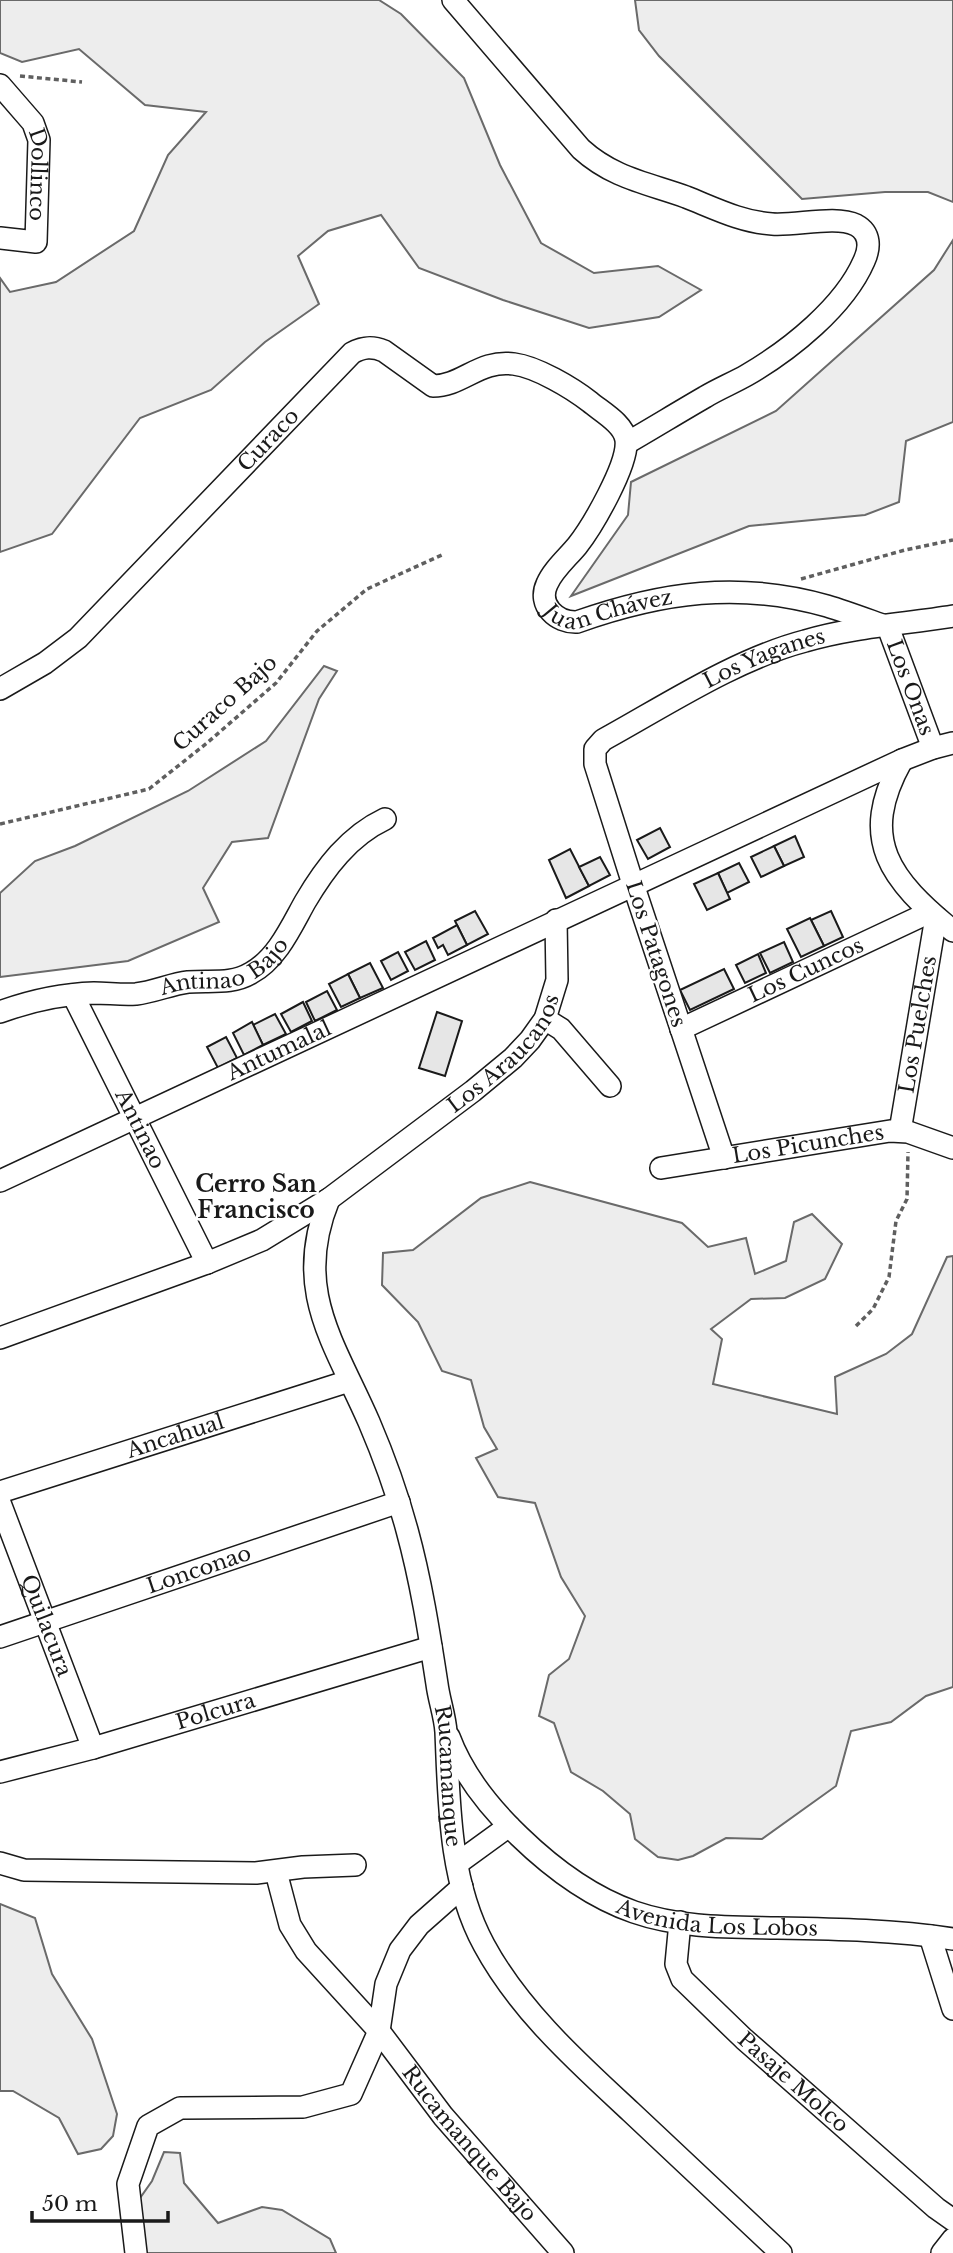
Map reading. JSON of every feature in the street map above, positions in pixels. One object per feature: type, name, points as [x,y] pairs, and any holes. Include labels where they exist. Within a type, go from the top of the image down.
[{"type":"street","points":[[453,0],[581,149],[604,167],[751,221],[784,225],[846,221],[861,228],[866,234],[869,249],[855,277],[831,307],[792,345],[746,376],[706,396],[627,443]]},
{"type":"street","name":"Dollinco","points":[[0,238],[36,242],[40,149],[33,123],[5,81]]},
{"type":"street","name":"Curaco","points":[[0,689],[45,663],[78,638],[352,353],[359,349],[380,349],[433,386],[454,381],[482,367],[507,363],[527,368],[575,390],[621,428],[627,443]]},
{"type":"street","name":"Juan Chávez","points":[[627,443],[622,463],[591,526],[548,582],[545,598],[547,606],[557,618],[577,622],[647,600],[674,595],[727,592],[802,600],[888,626]]},
{"type":"street","name":"Los Yaganes","points":[[595,749],[603,740],[728,672],[779,649],[824,636],[953,616]]},
{"type":"street","name":"Los Onas","points":[[888,626],[943,746]]},
{"type":"street","points":[[556,920],[902,760],[943,746]]},
{"type":"street","name":"Los Patagones","points":[[595,749],[595,764],[724,1158]]},
{"type":"street","points":[[902,760],[883,807],[881,820],[884,848],[901,881],[953,931]]},
{"type":"street","name":"Antinao Bajo","points":[[0,1012],[33,1002],[73,995],[136,993],[179,984],[224,982],[247,976],[262,965],[279,946],[335,858],[364,830],[385,819]]},
{"type":"street","name":"Los Cuncos","points":[[681,1029],[933,914]]},
{"type":"street","name":"Los Puelches","points":[[904,1131],[933,914]]},
{"type":"street","name":"Los Araucanos","points":[[0,1338],[207,1263],[262,1240],[329,1199],[497,1072],[530,1040],[545,1019],[557,980],[556,920]]},
{"type":"street","name":"Antumalal","points":[[0,1181],[556,920]]},
{"type":"street","name":"Antinao","points":[[73,995],[207,1263]]},
{"type":"street","points":[[545,1019],[561,1029],[610,1086]]},
{"type":"street","name":"Los Picunches","points":[[661,1168],[881,1132],[904,1131],[953,1148]]},
{"type":"street","name":"Rucamanque","points":[[329,1199],[317,1237],[314,1261],[316,1293],[324,1323],[372,1430],[399,1502],[418,1574],[446,1728],[447,1772],[458,1863],[467,1907],[484,1945],[530,2010],[579,2063],[781,2253]]},
{"type":"street","name":"Ancahual","points":[[0,1492],[349,1381]]},
{"type":"street","name":"Lonconao","points":[[0,1637],[399,1502]]},
{"type":"street","name":"Quilacura","points":[[0,1503],[93,1748]]},
{"type":"street","name":"Polcura","points":[[0,1772],[93,1748],[431,1647]]},
{"type":"street","name":"Avenida Los Lobos","points":[[446,1728],[456,1754],[470,1778],[509,1826],[554,1867],[593,1893],[635,1912],[680,1922],[732,1927],[865,1930],[953,1939]]},
{"type":"street","points":[[458,1863],[509,1826]]},
{"type":"street","points":[[0,1863],[24,1870],[228,1874],[355,1865]]},
{"type":"street","points":[[276,1872],[283,1901],[297,1938],[317,1965],[379,2031]]},
{"type":"street","points":[[136,2253],[128,2184],[148,2126],[180,2108],[303,2107],[351,2094],[379,2031],[386,1984],[400,1950],[419,1925],[462,1887]]},
{"type":"street","name":"Pasaje Molco","points":[[680,1922],[676,1964],[682,1979],[754,2047],[953,2220]]},
{"type":"street","points":[[930,1936],[953,2009]]},
{"type":"street","name":"Rucamanque Bajo","points":[[379,2031],[443,2116],[562,2253]]},
{"type":"street","points":[[942,2253],[953,2239]]},
{"type":"path","points":[[5,81],[82,82]]},
{"type":"path","points":[[790,582],[905,550],[953,540]]},
{"type":"path","name":"Curaco Bajo","points":[[0,824],[149,789],[276,683],[317,631],[367,589],[444,554]]},
{"type":"path","points":[[856,1326],[873,1309],[889,1277],[896,1221],[907,1199],[904,1131]]},
{"type":"shaded area","points":[[0,0],[379,0],[401,14],[464,78],[500,165],[541,243],[594,273],[658,266],[701,290],[659,317],[589,328],[503,300],[419,268],[381,215],[328,231],[298,256],[319,304],[265,342],[211,390],[140,418],[52,534],[0,552],[0,278],[10,292],[56,282],[134,231],[168,155],[206,112],[145,105],[79,49],[22,62],[0,53]]},
{"type":"shaded area","points":[[635,0],[953,0],[953,202],[928,192],[885,192],[802,199],[659,56],[639,30]]},
{"type":"shaded area","points":[[953,240],[953,422],[906,441],[899,502],[865,515],[749,526],[571,596],[628,515],[631,482],[776,411],[934,270]]},
{"type":"shaded area","points":[[324,666],[337,671],[319,699],[268,838],[232,842],[203,888],[219,922],[128,961],[0,977],[0,893],[35,861],[75,846],[188,791],[266,741]]},
{"type":"shaded area","points":[[530,1182],[682,1223],[708,1247],[746,1238],[755,1274],[786,1261],[794,1222],[812,1214],[842,1244],[825,1279],[785,1298],[751,1299],[711,1329],[722,1339],[713,1384],[837,1414],[835,1377],[886,1354],[912,1334],[947,1257],[953,1256],[953,1687],[926,1696],[891,1722],[851,1731],[836,1786],[762,1839],[726,1838],[693,1856],[678,1860],[658,1857],[635,1839],[630,1814],[603,1791],[571,1772],[554,1723],[539,1716],[549,1675],[569,1659],[585,1616],[561,1577],[535,1503],[498,1497],[476,1458],[497,1449],[484,1427],[471,1380],[442,1371],[418,1322],[382,1285],[383,1253],[413,1250],[481,1198]]},
{"type":"shaded area","points":[[0,1904],[35,1918],[52,1974],[92,2039],[117,2114],[113,2136],[101,2149],[78,2154],[59,2118],[13,2091],[0,2091]]},
{"type":"shaded area","points":[[164,2152],[180,2153],[184,2183],[218,2223],[262,2207],[282,2210],[330,2239],[336,2253],[130,2253],[138,2201],[152,2181]]},
{"type":"building","points":[[660,828],[670,847],[648,859],[637,840]]},
{"type":"building","points":[[795,836],[804,857],[784,866],[774,846]]},
{"type":"building","points":[[774,846],[784,866],[761,877],[751,857]]},
{"type":"building","points":[[570,849],[589,886],[566,898],[549,860]]},
{"type":"building","points":[[600,857],[610,875],[589,886],[579,867]]},
{"type":"building","points":[[739,863],[749,882],[727,893],[718,873]]},
{"type":"building","points":[[718,873],[730,899],[707,910],[694,884]]},
{"type":"building","points":[[475,911],[488,934],[467,945],[455,921]]},
{"type":"building","points":[[831,911],[843,937],[824,946],[811,920]]},
{"type":"building","points":[[810,918],[824,946],[801,957],[787,929]]},
{"type":"building","points":[[457,925],[467,945],[448,955],[443,945],[438,948],[433,938]]},
{"type":"building","points":[[426,941],[435,960],[415,970],[405,952]]},
{"type":"building","points":[[784,942],[793,962],[770,973],[760,953]]},
{"type":"building","points":[[398,952],[408,971],[391,980],[381,961]]},
{"type":"building","points":[[758,954],[766,973],[745,983],[736,965]]},
{"type":"building","points":[[370,963],[383,988],[360,998],[348,974]]},
{"type":"building","points":[[724,969],[734,989],[690,1010],[680,990]]},
{"type":"building","points":[[348,974],[360,998],[341,1007],[329,984]]},
{"type":"building","points":[[327,991],[337,1010],[315,1021],[306,1002]]},
{"type":"building","points":[[303,1002],[312,1021],[291,1032],[281,1014]]},
{"type":"building","points":[[437,1012],[462,1021],[445,1076],[419,1068]]},
{"type":"building","points":[[275,1014],[286,1034],[263,1045],[253,1025]]},
{"type":"building","points":[[252,1022],[263,1045],[244,1055],[233,1033]]},
{"type":"building","points":[[226,1037],[237,1058],[218,1068],[207,1047]]},
{"type":"district","name":"Cerro San Francisco","points":[[256,1197]]}]
